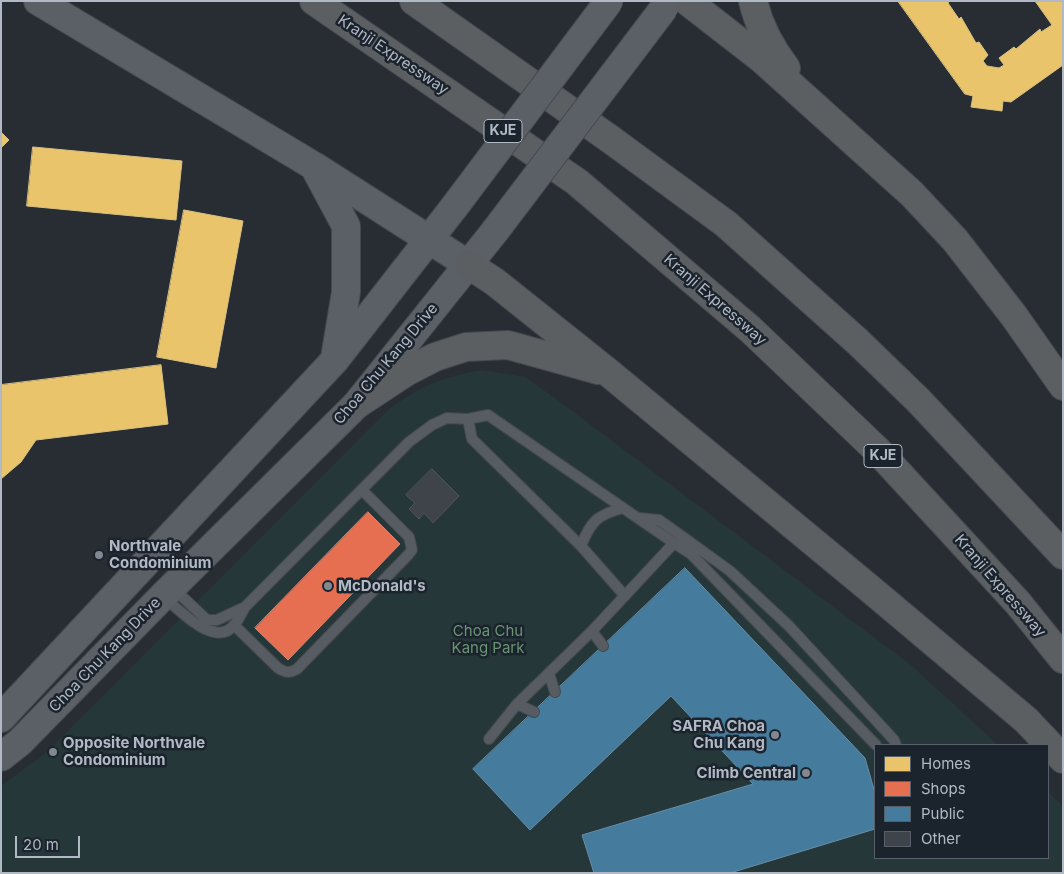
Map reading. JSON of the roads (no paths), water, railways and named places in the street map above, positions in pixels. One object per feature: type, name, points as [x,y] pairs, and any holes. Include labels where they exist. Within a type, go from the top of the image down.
[{"type":"highway","name":"Kranji Expressway","points":[[314,1],[577,182],[750,330],[877,450],[1018,603],[1063,659]]},
{"type":"highway","points":[[414,1],[610,139],[726,224],[858,342],[919,401],[1063,555]]},
{"type":"highway","points":[[753,1],[758,22],[771,49],[817,107]]},
{"type":"highway","points":[[673,4],[763,60],[912,194],[955,240],[1014,316],[1063,386]]},
{"type":"highway","points":[[469,265],[494,282],[609,373],[1026,720],[1049,744]]},
{"type":"highway","points":[[356,405],[406,372],[435,357],[466,347],[508,345],[609,373]]},
{"type":"highway","points":[[1049,744],[1063,759]]},
{"type":"main road","points":[[38,1],[314,166],[469,265]]},
{"type":"main road","points":[[1,718],[335,360],[430,239],[609,1]]},
{"type":"main road","name":"Choa Chu Kang Drive","points":[[1,757],[20,742],[167,592],[356,405],[469,265],[673,4]]},
{"type":"main road","points":[[314,166],[346,226],[346,292],[335,360]]},
{"type":"lane","points":[[167,592],[203,628],[214,633],[225,632],[234,626],[245,607],[409,442],[432,425],[447,418],[468,419],[488,415],[691,554],[875,744]]},
{"type":"lane","points":[[468,419],[472,439],[581,546],[625,596]]},
{"type":"lane","points":[[234,626],[278,668],[284,672],[291,672],[297,669],[408,555],[412,550],[409,537],[362,490]]},
{"type":"lane","points":[[581,546],[588,527],[601,514],[623,508]]},
{"type":"lane","points":[[638,518],[659,520],[730,571],[790,626],[896,744]]},
{"type":"lane","points":[[690,542],[691,554]]},
{"type":"lane","points":[[489,739],[517,704],[592,631],[674,543]]},
{"type":"lane","points":[[167,592],[207,620],[216,620],[245,607]]},
{"type":"lane","points":[[592,631],[604,646]]},
{"type":"lane","points":[[549,674],[555,692]]},
{"type":"lane","points":[[517,704],[534,712]]},
{"type":"place","name":"Northvale Condominium","points":[[99,555]]},
{"type":"place","name":"McDonald's","points":[[328,586]]},
{"type":"place","name":"SAFRA Choa Chu Kang","points":[[775,735]]},
{"type":"place","name":"Opposite Northvale Condominium","points":[[53,752]]},
{"type":"place","name":"Climb Central","points":[[806,773]]},
{"type":"park label","name":"Choa Chu Kang Park","points":[[488,640]]}]
